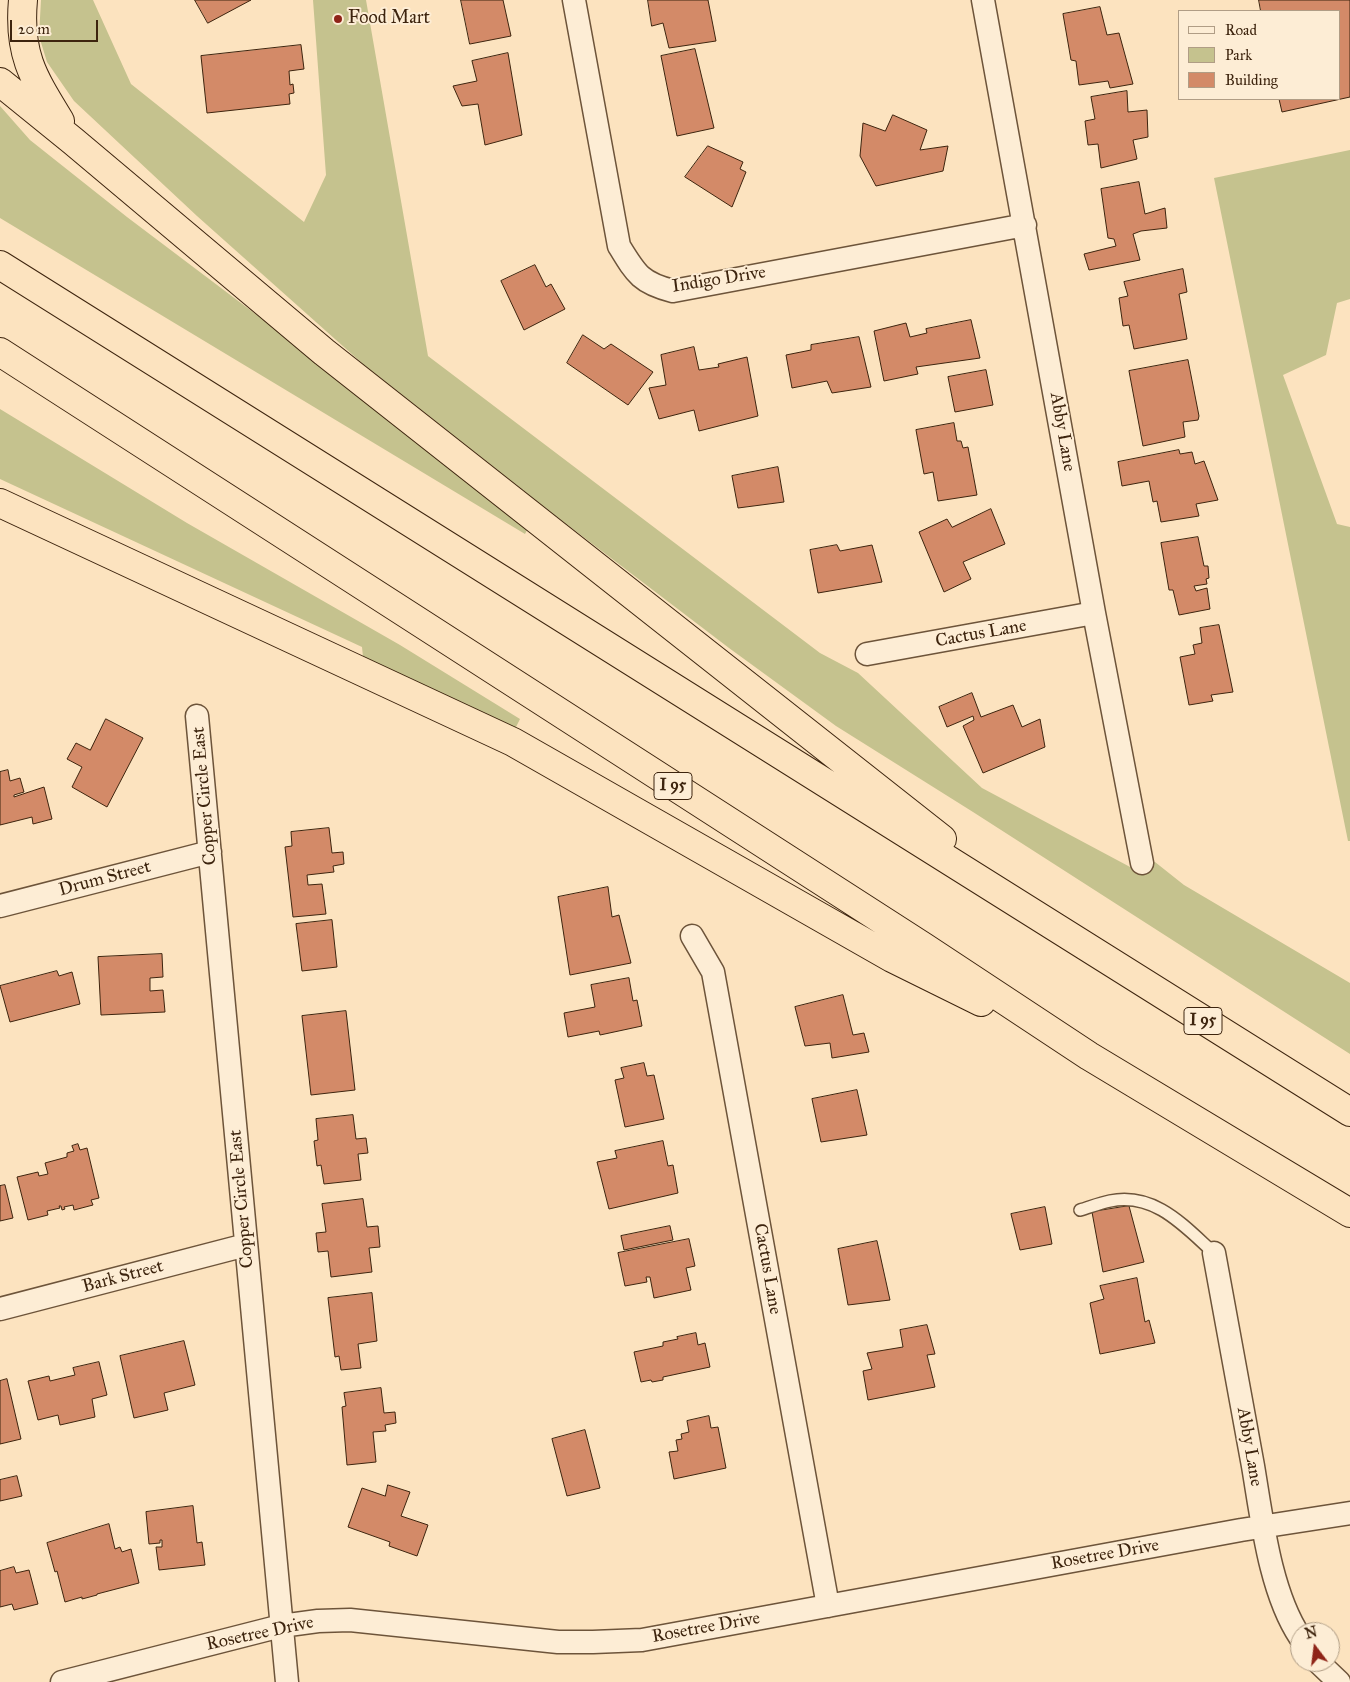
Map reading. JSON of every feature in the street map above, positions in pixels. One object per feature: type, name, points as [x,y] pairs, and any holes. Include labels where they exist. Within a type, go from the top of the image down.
[{"type":"highway","points":[[23,0],[21,23],[26,57],[39,87],[73,141]]},
{"type":"highway","points":[[0,82],[324,352],[1055,929]]},
{"type":"highway","name":"I 95","points":[[0,265],[1055,929],[1350,1112]]},
{"type":"highway","name":"I 95","points":[[0,352],[924,947],[1089,1056],[1350,1213]]},
{"type":"highway","points":[[0,503],[514,742],[892,958],[1089,1056]]},
{"type":"street","name":"Indigo Drive","points":[[574,0],[619,246],[635,272],[656,286],[673,291],[1024,225]]},
{"type":"street","name":"Abby Lane","points":[[983,0],[1094,613],[1142,863]]},
{"type":"street","name":"Cactus Lane","points":[[867,654],[1094,613]]},
{"type":"street","name":"Copper Circle East","points":[[198,716],[287,1682]]},
{"type":"street","name":"Drum Street","points":[[0,906],[210,852]]},
{"type":"street","name":"Cactus Lane","points":[[692,936],[713,972],[828,1606]]},
{"type":"street","name":"Bark Street","points":[[0,1309],[246,1245]]},
{"type":"street","name":"Abby Lane","points":[[1214,1253],[1264,1526],[1279,1594],[1291,1622]]},
{"type":"street","name":"Rosetree Drive","points":[[62,1682],[281,1626],[318,1621],[350,1620],[558,1642],[642,1640],[1264,1526],[1350,1513]]},
{"type":"street","points":[[1328,1672],[1339,1682]]},
{"type":"lane","points":[[1080,1210],[1111,1200],[1141,1200],[1170,1214],[1214,1253]]},
{"type":"green space","points":[[41,0],[93,0],[131,84],[304,222],[326,175],[313,0],[366,0],[428,356],[820,653],[858,673],[982,788],[1132,868],[1155,862],[1184,885],[1350,983],[1350,1054],[836,726],[729,648],[561,520],[363,364],[197,216],[74,101],[47,62],[39,36]]},
{"type":"green space","points":[[0,106],[30,140],[127,217],[278,331],[528,528],[525,534],[0,218]]},
{"type":"green space","points":[[1350,150],[1350,299],[1337,303],[1326,355],[1283,375],[1337,524],[1350,527],[1350,841],[1348,841],[1214,178]]},
{"type":"green space","points":[[0,409],[187,523],[400,645],[520,719],[515,729],[363,657],[362,647],[0,479]]},
{"type":"building","points":[[195,0],[251,0],[208,23]]},
{"type":"building","points":[[461,0],[503,0],[511,36],[470,44]]},
{"type":"building","points":[[648,0],[708,0],[716,41],[669,48],[663,23],[652,26]]},
{"type":"building","points":[[1259,0],[1350,0],[1350,97],[1340,99],[1340,10],[1261,10]]},
{"type":"building","points":[[1100,7],[1107,35],[1119,33],[1133,84],[1110,88],[1108,81],[1079,85],[1076,61],[1071,60],[1063,14]]},
{"type":"building","points":[[301,45],[304,69],[289,71],[290,85],[293,84],[294,93],[289,94],[290,104],[207,113],[201,56]]},
{"type":"building","points":[[695,49],[714,128],[677,136],[661,56]]},
{"type":"building","points":[[508,53],[522,135],[485,145],[478,104],[462,106],[453,86],[477,81],[472,61]]},
{"type":"building","points":[[1127,91],[1128,112],[1147,110],[1148,137],[1133,140],[1137,159],[1101,168],[1098,144],[1088,145],[1085,121],[1095,119],[1091,97]]},
{"type":"building","points":[[1279,100],[1336,100],[1282,112]]},
{"type":"building","points":[[893,115],[927,130],[920,150],[948,146],[943,171],[876,186],[860,156],[863,123],[885,131]]},
{"type":"building","points":[[708,146],[743,162],[740,169],[746,172],[732,207],[685,177]]},
{"type":"building","points":[[1139,182],[1145,214],[1165,208],[1167,228],[1141,231],[1133,234],[1140,260],[1089,270],[1084,254],[1116,246],[1114,239],[1108,238],[1101,189]]},
{"type":"building","points":[[535,265],[546,287],[551,284],[565,309],[524,330],[501,281]]},
{"type":"building","points":[[1183,269],[1187,292],[1179,294],[1187,339],[1134,349],[1129,325],[1123,326],[1119,298],[1128,296],[1124,282]]},
{"type":"building","points":[[971,320],[980,358],[916,367],[918,374],[884,381],[874,331],[906,323],[910,337],[927,333],[926,329]]},
{"type":"building","points":[[583,335],[604,349],[611,344],[653,372],[628,405],[567,363]]},
{"type":"building","points":[[859,337],[871,387],[832,393],[827,381],[792,388],[786,355],[811,350],[811,345]]},
{"type":"building","points":[[694,347],[699,370],[719,367],[718,364],[747,357],[758,416],[699,431],[694,410],[659,419],[649,388],[666,385],[661,355]]},
{"type":"building","points":[[1188,360],[1199,416],[1198,420],[1183,422],[1185,437],[1143,446],[1129,371]]},
{"type":"building","points":[[986,370],[993,405],[955,412],[948,377]]},
{"type":"building","points":[[954,423],[957,441],[961,441],[963,448],[968,447],[977,495],[938,501],[933,472],[924,474],[916,430]]},
{"type":"building","points":[[1179,450],[1180,454],[1192,452],[1195,464],[1204,461],[1218,500],[1196,504],[1199,516],[1161,522],[1157,501],[1153,502],[1149,481],[1122,486],[1118,462]]},
{"type":"building","points":[[778,467],[784,502],[738,508],[732,476]]},
{"type":"building","points":[[991,509],[1005,544],[963,562],[971,579],[944,592],[919,532],[947,519],[952,527]]},
{"type":"building","points":[[1198,537],[1204,566],[1208,566],[1209,578],[1206,579],[1207,584],[1194,586],[1196,591],[1207,588],[1210,609],[1179,615],[1173,590],[1169,590],[1161,543]]},
{"type":"building","points":[[837,545],[840,551],[872,545],[882,582],[818,593],[810,550]]},
{"type":"building","points":[[1219,625],[1233,692],[1211,695],[1213,701],[1189,705],[1180,657],[1195,654],[1193,645],[1202,643],[1200,628]]},
{"type":"building","points":[[972,693],[981,717],[1013,705],[1022,727],[1040,719],[1045,747],[983,773],[963,726],[974,720],[973,716],[947,727],[939,707]]},
{"type":"building","points":[[106,719],[143,738],[107,807],[72,787],[82,767],[67,759],[76,743],[90,750]]},
{"type":"building","points":[[8,770],[10,781],[20,778],[24,792],[14,795],[14,797],[44,787],[52,819],[33,824],[32,817],[0,825],[0,772]]},
{"type":"building","points":[[329,828],[332,853],[343,852],[344,864],[333,866],[334,872],[307,875],[308,885],[322,884],[326,914],[293,917],[285,847],[292,846],[291,832]]},
{"type":"building","points":[[608,887],[612,917],[619,915],[631,963],[570,975],[558,897]]},
{"type":"building","points":[[332,920],[337,967],[302,971],[296,924]]},
{"type":"building","points":[[162,954],[163,977],[150,978],[150,991],[163,990],[165,1012],[101,1015],[98,957]]},
{"type":"building","points":[[57,971],[59,976],[72,972],[80,1004],[10,1022],[0,986]]},
{"type":"building","points":[[629,978],[633,1001],[637,1000],[642,1026],[600,1035],[599,1031],[568,1037],[564,1013],[595,1007],[591,985]]},
{"type":"building","points":[[843,995],[853,1035],[864,1033],[869,1052],[832,1058],[830,1043],[805,1046],[795,1007]]},
{"type":"building","points":[[346,1011],[355,1090],[311,1095],[302,1016]]},
{"type":"building","points":[[644,1063],[647,1076],[654,1075],[664,1119],[625,1127],[615,1080],[624,1078],[621,1068]]},
{"type":"building","points":[[857,1090],[867,1135],[821,1142],[812,1099]]},
{"type":"building","points":[[353,1115],[356,1139],[366,1138],[368,1153],[358,1154],[361,1180],[324,1184],[321,1165],[317,1166],[314,1141],[318,1140],[316,1119]]},
{"type":"building","points":[[663,1141],[668,1166],[673,1165],[678,1193],[609,1209],[597,1162],[617,1158],[615,1151]]},
{"type":"building","points":[[78,1144],[80,1150],[87,1148],[99,1198],[91,1200],[93,1205],[74,1210],[73,1205],[64,1207],[65,1209],[62,1210],[61,1206],[59,1206],[60,1208],[47,1211],[48,1215],[28,1220],[17,1177],[38,1172],[39,1176],[48,1174],[45,1163],[67,1157],[67,1153],[74,1151],[72,1146]]},
{"type":"building","points":[[5,1185],[13,1218],[0,1221],[0,1186]]},
{"type":"building","points":[[363,1199],[367,1227],[378,1226],[380,1247],[369,1248],[372,1272],[331,1277],[328,1251],[318,1252],[316,1233],[326,1232],[322,1204]]},
{"type":"building","points":[[1129,1206],[1144,1262],[1103,1272],[1092,1212]]},
{"type":"building","points":[[1045,1207],[1052,1244],[1020,1250],[1011,1214]]},
{"type":"building","points":[[670,1226],[673,1240],[624,1250],[621,1236]]},
{"type":"building","points":[[689,1239],[695,1266],[686,1268],[691,1290],[654,1298],[650,1277],[646,1277],[647,1282],[625,1286],[618,1253]]},
{"type":"building","points":[[877,1241],[890,1300],[848,1305],[838,1249]]},
{"type":"building","points":[[1137,1278],[1145,1322],[1149,1320],[1155,1343],[1100,1354],[1090,1303],[1104,1299],[1100,1286]]},
{"type":"building","points":[[372,1293],[377,1341],[358,1344],[361,1368],[341,1370],[339,1356],[335,1357],[328,1298]]},
{"type":"building","points":[[927,1325],[935,1354],[927,1355],[935,1387],[868,1400],[863,1371],[872,1369],[867,1353],[903,1347],[900,1330]]},
{"type":"building","points":[[696,1333],[698,1345],[705,1343],[710,1367],[663,1377],[663,1380],[641,1382],[634,1352],[663,1346],[663,1342]]},
{"type":"building","points":[[184,1341],[195,1385],[164,1393],[168,1410],[134,1418],[120,1356]]},
{"type":"building","points":[[99,1362],[107,1395],[92,1399],[95,1417],[60,1425],[58,1415],[38,1420],[28,1381],[49,1376],[50,1381],[75,1375],[73,1368]]},
{"type":"building","points":[[7,1379],[21,1439],[0,1444],[0,1381]]},
{"type":"building","points":[[381,1388],[384,1413],[395,1412],[396,1423],[385,1425],[386,1431],[373,1432],[376,1462],[347,1465],[342,1407],[346,1406],[344,1393]]},
{"type":"building","points":[[709,1416],[711,1428],[718,1427],[726,1468],[674,1479],[669,1452],[678,1451],[676,1440],[682,1439],[681,1434],[689,1432],[687,1421]]},
{"type":"building","points":[[585,1430],[600,1488],[567,1496],[552,1439]]},
{"type":"building","points":[[17,1476],[22,1496],[0,1501],[0,1480]]},
{"type":"building","points":[[388,1485],[410,1492],[401,1516],[428,1525],[417,1556],[389,1546],[390,1542],[348,1527],[362,1488],[385,1496]]},
{"type":"building","points":[[193,1506],[197,1543],[202,1542],[205,1565],[159,1570],[156,1547],[162,1547],[162,1540],[160,1540],[160,1543],[149,1544],[146,1512]]},
{"type":"building","points":[[109,1524],[115,1549],[120,1547],[122,1552],[131,1549],[139,1583],[65,1602],[47,1543]]},
{"type":"building","points":[[14,1567],[16,1573],[29,1570],[38,1604],[14,1610],[12,1604],[0,1607],[0,1571]]},
{"type":"place","name":"Food Mart","points":[[338,19]]}]
